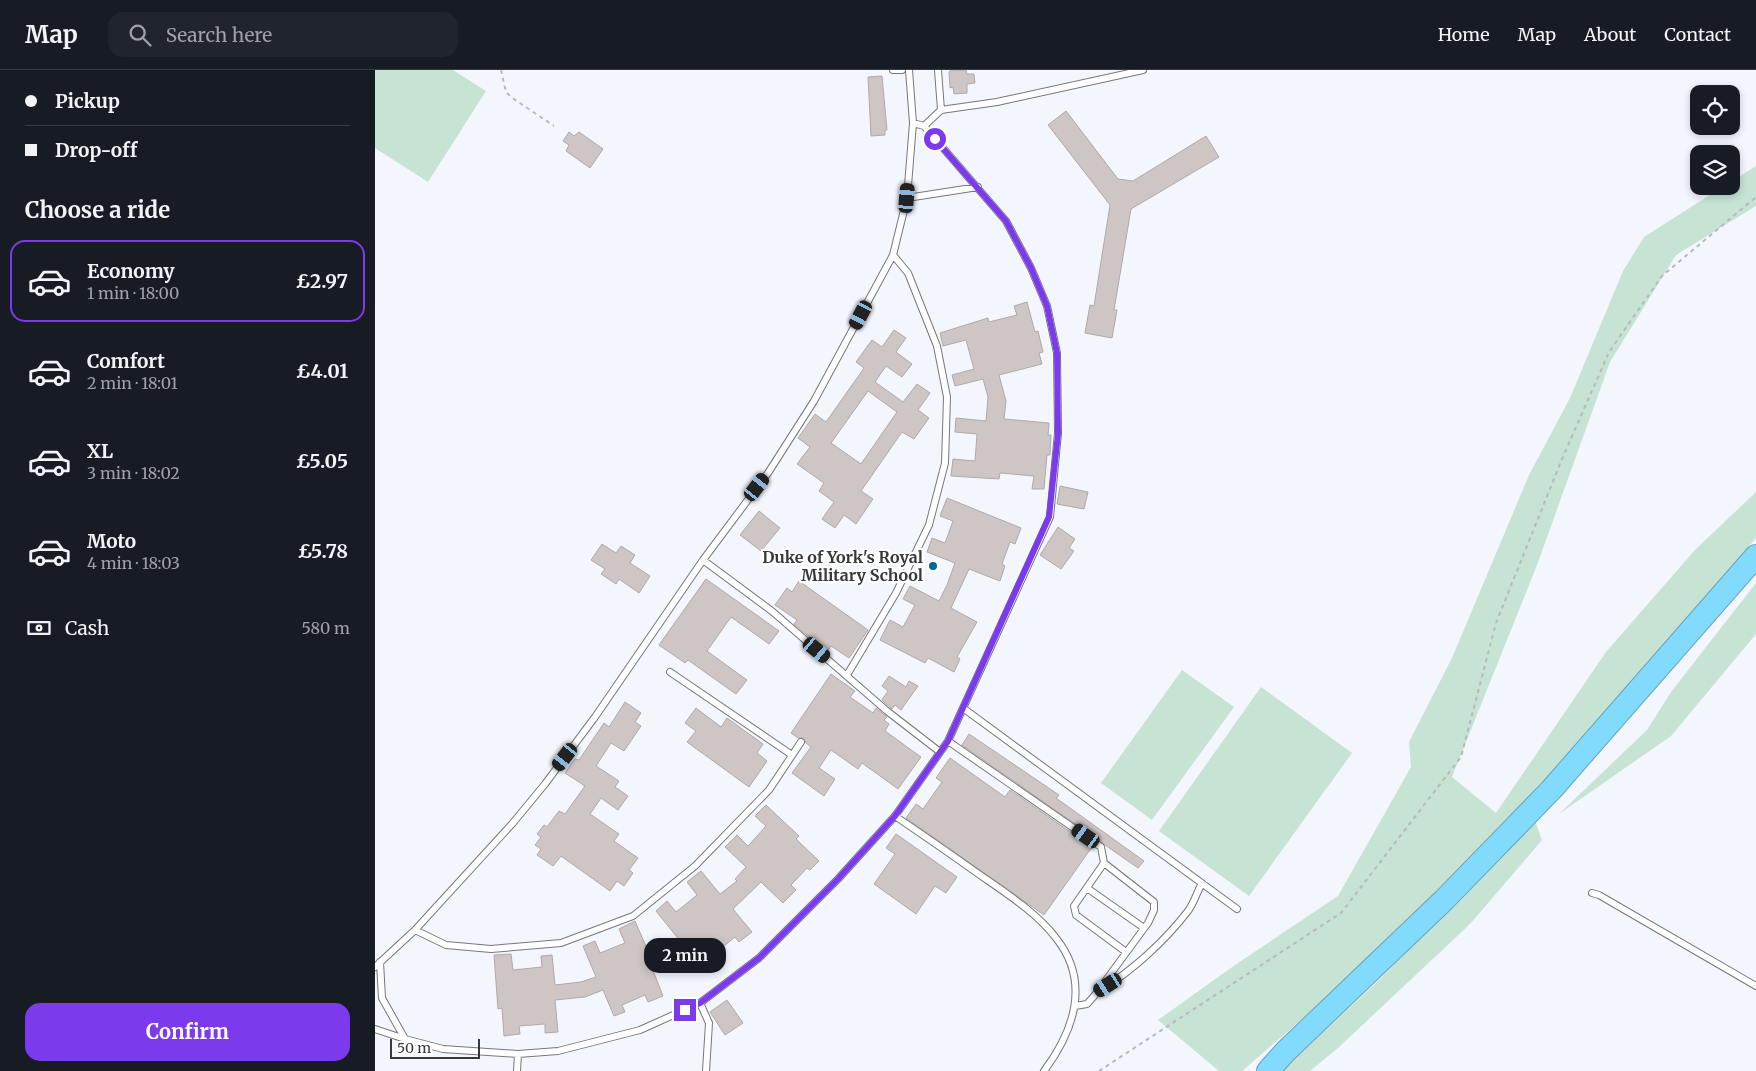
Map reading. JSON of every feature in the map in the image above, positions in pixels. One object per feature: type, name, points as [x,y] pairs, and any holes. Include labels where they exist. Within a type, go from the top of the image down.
[{"type":"highway","points":[[1268,1071],[1286,1051],[1444,900],[1551,790],[1756,556]]},
{"type":"highway","points":[[1259,1071],[1286,1051]]},
{"type":"lane","points":[[893,70],[901,70]]},
{"type":"lane","points":[[405,1040],[382,998],[377,964],[415,930],[512,824],[545,784],[595,717],[703,560],[768,473],[813,401],[893,255],[907,198],[913,123],[909,70]]},
{"type":"lane","points":[[938,70],[941,110]]},
{"type":"lane","points":[[924,126],[941,110],[997,102],[1143,70]]},
{"type":"lane","points":[[375,1029],[405,1040],[443,1049],[519,1054],[558,1052],[640,1030],[700,1003],[759,958],[838,879],[895,816],[948,741],[1049,517],[1058,434],[1057,353],[1047,306],[1031,268],[1006,221],[924,126],[913,123]]},
{"type":"lane","points":[[907,198],[978,187]]},
{"type":"lane","points":[[847,675],[896,592],[929,525],[945,463],[947,397],[937,346],[909,273],[893,255]]},
{"type":"lane","points":[[703,560],[773,612],[887,711],[940,752]]},
{"type":"lane","points":[[670,672],[792,755]]},
{"type":"lane","points":[[963,708],[1237,909]]},
{"type":"lane","points":[[948,741],[1101,847],[1103,863],[1074,906],[1076,915],[1127,952]]},
{"type":"lane","points":[[415,930],[445,945],[491,949],[561,943],[633,916],[695,866],[769,790],[801,742]]},
{"type":"lane","points":[[895,816],[1001,889],[1043,924],[1057,939],[1071,965],[1075,984],[1075,1006],[1069,1031],[1044,1071]]},
{"type":"lane","points":[[1075,1006],[1087,1004],[1098,992],[1144,928],[1154,910],[1154,902],[1103,863]]},
{"type":"lane","points":[[1098,992],[1118,979],[1149,953],[1188,910],[1202,883]]},
{"type":"lane","points":[[1087,888],[1144,928]]},
{"type":"lane","points":[[1592,894],[1599,895],[1756,986]]},
{"type":"lane","points":[[700,1003],[709,1023],[706,1071]]},
{"type":"lane","points":[[517,1071],[519,1054]]},
{"type":"path","points":[[501,70],[506,92],[554,126]]},
{"type":"path","points":[[1099,1071],[1341,914],[1461,757],[1496,623],[1562,459],[1609,352],[1662,276],[1756,197]]},
{"type":"green space","points":[[375,70],[453,70],[486,91],[428,182],[375,148]]},
{"type":"green space","points":[[1756,166],[1756,206],[1676,255],[1610,362],[1537,565],[1452,777],[1496,813],[1606,652],[1695,550],[1756,492],[1756,538],[1513,820],[1405,930],[1242,1071],[1219,1071],[1158,1020],[1235,965],[1338,896],[1411,767],[1409,742],[1452,658],[1529,475],[1570,398],[1623,271],[1644,237],[1710,195],[1740,195],[1740,176]]},
{"type":"green space","points":[[1756,583],[1756,634],[1671,736],[1559,814],[1647,730],[1671,692]]},
{"type":"green space","points":[[1182,670],[1234,707],[1152,820],[1101,783]]},
{"type":"green space","points":[[1261,687],[1352,753],[1249,896],[1159,831]]},
{"type":"green space","points":[[1535,821],[1542,840],[1470,924],[1338,1048],[1310,1071],[1281,1071],[1375,984]]},
{"type":"building","points":[[951,70],[966,70],[967,74],[974,74],[975,83],[967,84],[967,93],[954,94],[953,87],[950,88],[949,72]]},
{"type":"building","points":[[882,76],[887,130],[885,130],[885,135],[871,136],[868,77]]},
{"type":"building","points":[[1066,111],[1118,179],[1133,181],[1206,136],[1219,157],[1131,209],[1114,310],[1117,310],[1112,338],[1085,333],[1090,305],[1094,306],[1110,205],[1048,125]]},
{"type":"building","points":[[569,132],[574,136],[579,132],[603,149],[590,168],[566,151],[569,145],[563,141]]},
{"type":"building","points":[[1027,302],[1035,332],[1038,331],[1043,352],[1039,353],[1042,364],[999,375],[1006,401],[1004,419],[1049,423],[1048,435],[1051,435],[1050,455],[1047,455],[1044,489],[1032,489],[1034,476],[1000,473],[999,479],[951,476],[953,459],[975,461],[977,434],[955,432],[956,418],[986,421],[988,397],[983,379],[955,386],[952,375],[974,369],[966,340],[943,346],[940,333],[988,318],[989,322],[1017,315],[1014,306]]},
{"type":"building","points":[[894,330],[906,338],[896,352],[912,364],[902,377],[886,366],[875,382],[903,402],[917,384],[930,393],[918,410],[929,418],[914,439],[902,432],[861,491],[873,499],[856,524],[844,515],[835,528],[822,519],[834,502],[819,491],[824,483],[797,464],[810,447],[798,438],[815,414],[826,422],[864,368],[856,362],[872,340],[882,347]],"holes":[[[868,391],[897,412],[861,464],[831,443]]]},
{"type":"building","points":[[1060,486],[1088,492],[1084,509],[1057,504]]},
{"type":"building","points":[[947,498],[1021,528],[1015,544],[1010,542],[1002,564],[1005,566],[1000,581],[969,569],[951,608],[977,622],[957,657],[960,659],[954,672],[928,658],[925,663],[880,640],[890,620],[903,627],[915,605],[903,599],[910,586],[939,601],[947,585],[955,563],[927,552],[932,538],[945,543],[953,521],[940,516]]},
{"type":"building","points":[[759,511],[780,528],[761,551],[740,535]]},
{"type":"building","points":[[1058,527],[1075,539],[1069,548],[1074,551],[1061,569],[1040,555]]},
{"type":"building","points":[[602,544],[616,553],[621,546],[635,555],[630,563],[650,576],[639,593],[619,579],[616,584],[601,574],[605,569],[591,560]]},
{"type":"building","points":[[706,579],[779,631],[769,644],[731,617],[707,651],[747,680],[736,694],[688,660],[685,663],[659,645]]},
{"type":"building","points":[[799,581],[868,630],[849,658],[831,646],[827,652],[794,624],[797,620],[775,605],[787,588],[792,592]]},
{"type":"building","points":[[831,674],[855,691],[850,697],[873,713],[876,708],[887,717],[884,720],[889,724],[885,731],[921,757],[898,789],[862,763],[858,769],[831,750],[819,768],[835,779],[824,796],[792,773],[811,747],[804,738],[798,738],[791,733]]},
{"type":"building","points":[[889,676],[906,687],[909,681],[918,686],[901,710],[895,705],[892,709],[882,700],[888,691],[882,686]]},
{"type":"building","points":[[625,702],[641,713],[635,722],[641,726],[624,751],[611,743],[596,766],[619,781],[615,787],[628,796],[618,810],[601,798],[590,814],[619,834],[614,841],[638,858],[629,870],[633,873],[624,886],[617,881],[610,891],[561,856],[553,866],[537,855],[541,849],[535,845],[541,837],[537,834],[544,825],[547,827],[559,811],[565,814],[585,786],[565,773],[575,759],[579,760],[604,723],[609,727]]},
{"type":"building","points":[[696,708],[721,727],[727,718],[763,744],[757,753],[767,761],[749,787],[687,742],[696,731],[685,723]]},
{"type":"building","points":[[969,734],[1059,795],[1056,798],[1144,861],[1138,868],[962,745]]},
{"type":"building","points":[[950,758],[1005,797],[1010,790],[1092,847],[1044,915],[906,818],[916,804],[923,809],[942,782],[936,778]]},
{"type":"building","points":[[766,805],[799,836],[796,839],[819,861],[810,870],[807,868],[791,885],[796,890],[783,903],[761,882],[733,909],[752,932],[739,942],[735,937],[714,954],[719,960],[709,968],[689,944],[685,947],[656,911],[667,901],[676,912],[697,895],[687,882],[701,871],[720,894],[737,881],[735,879],[746,867],[725,847],[737,835],[748,846],[766,826],[755,816]]},
{"type":"building","points":[[896,834],[957,877],[946,893],[935,886],[916,914],[874,884],[895,854],[886,848]]},
{"type":"building","points":[[635,921],[655,967],[652,968],[663,996],[648,1002],[645,995],[622,1005],[625,1012],[614,1016],[603,990],[585,997],[555,1000],[558,1032],[545,1033],[545,1024],[519,1026],[520,1034],[504,1036],[502,1008],[498,1009],[494,955],[511,954],[513,970],[542,967],[541,956],[552,955],[555,985],[581,982],[596,977],[583,946],[595,941],[600,953],[625,943],[619,929]]},
{"type":"building","points":[[727,1000],[743,1023],[725,1035],[710,1012]]},
{"type":"place","name":"Duke of York's Royal Military School","points":[[933,566]]},
{"type":"route","points":[[685,1010],[700,1003],[759,958],[838,879],[895,816],[948,741],[1049,517],[1058,434],[1057,353],[1047,306],[1031,268],[1006,221],[935,139]]}]
